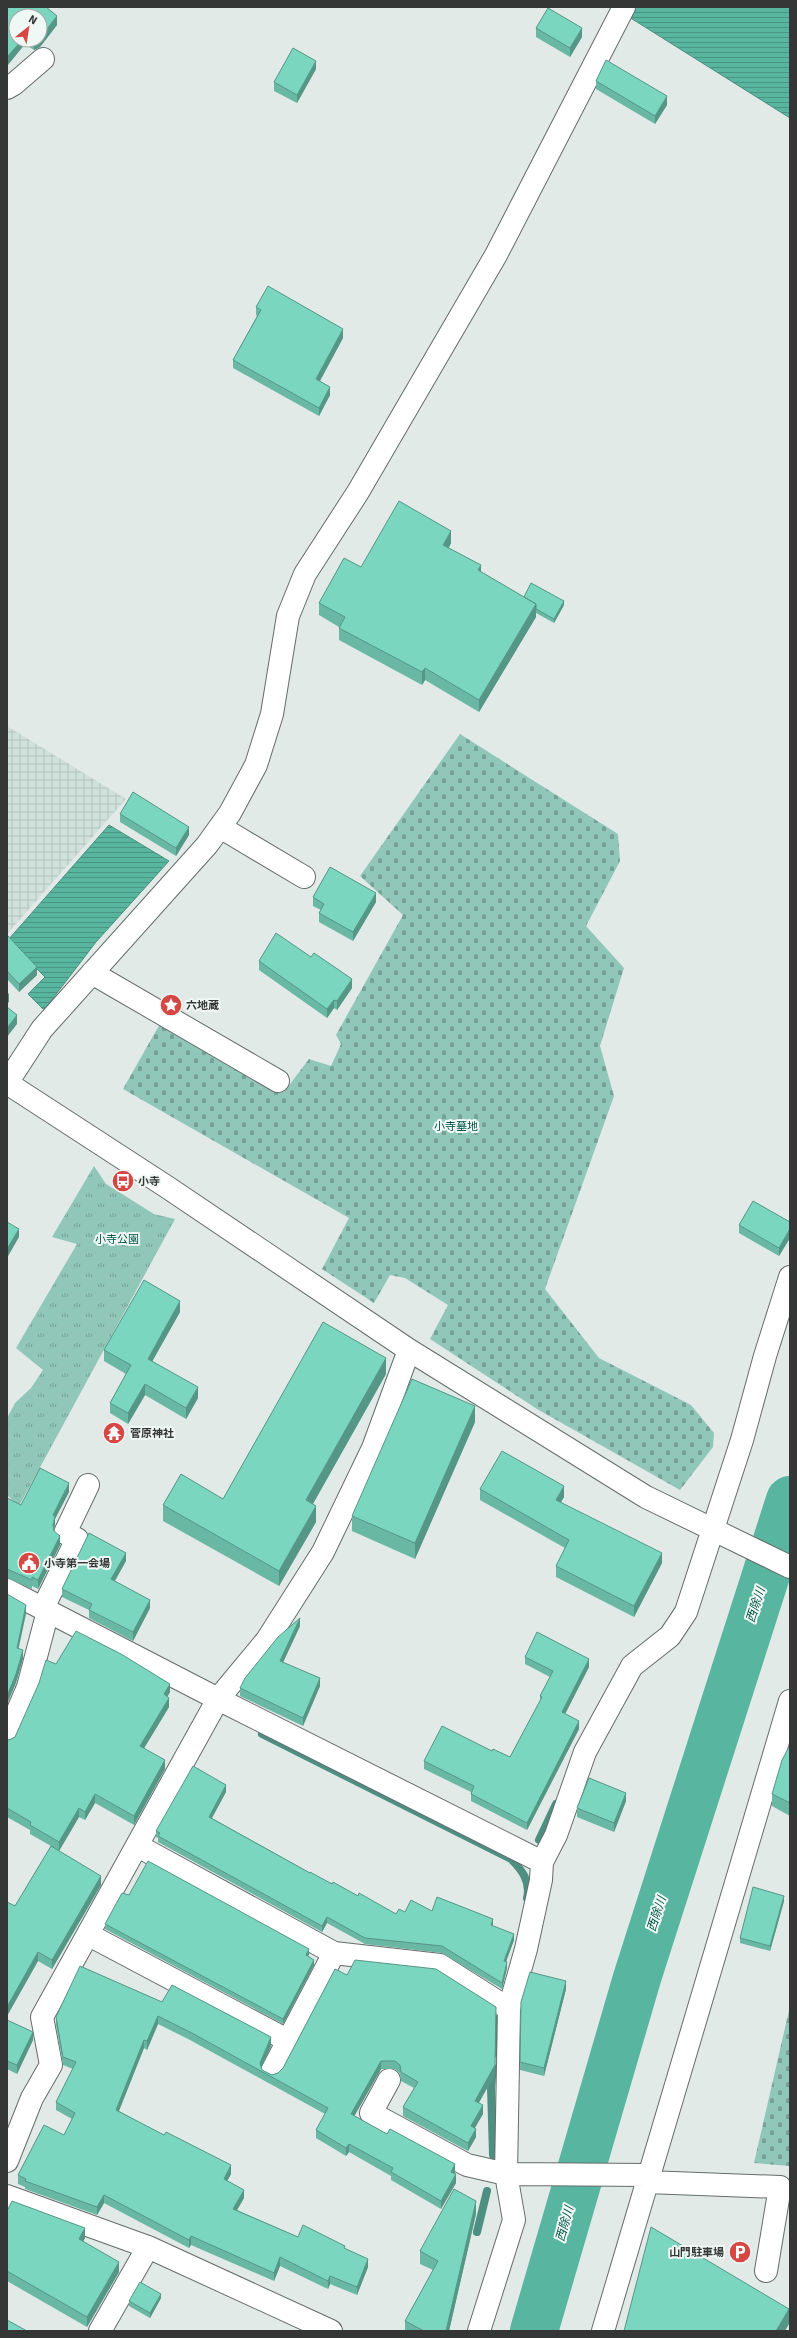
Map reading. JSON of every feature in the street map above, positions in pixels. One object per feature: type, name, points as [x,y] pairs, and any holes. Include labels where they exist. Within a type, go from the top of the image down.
[{"type":"street","points":[[624,7],[496,255],[358,492],[305,574],[288,616],[272,714],[256,765],[220,828],[207,845],[42,1029],[7,1083],[167,1187],[409,1350],[646,1496],[790,1567]]},
{"type":"street","points":[[7,88],[43,59]]},
{"type":"street","points":[[220,828],[304,877]]},
{"type":"street","points":[[92,973],[278,1081]]},
{"type":"street","points":[[479,2331],[514,2220],[506,2174],[509,2009],[526,1949],[541,1880],[542,1862],[556,1835],[585,1752],[632,1666],[670,1636],[686,1612],[790,1277]]},
{"type":"street","points":[[7,2161],[32,2098],[51,2065],[42,2017],[90,1935],[218,1699],[267,1640],[322,1552],[373,1448],[409,1350]]},
{"type":"street","points":[[7,1736],[28,1687],[46,1610],[77,1539],[65,1533],[88,1485]]},
{"type":"street","points":[[7,1590],[218,1699],[542,1862]]},
{"type":"street","points":[[603,2331],[790,1701]]},
{"type":"street","points":[[138,1846],[334,1953],[440,1965],[509,2009]]},
{"type":"street","points":[[90,1935],[289,2041]]},
{"type":"street","points":[[272,2072],[334,1953]]},
{"type":"street","points":[[389,2080],[371,2113],[467,2165],[506,2174],[624,2174],[648,2178],[780,2187],[766,2271]]},
{"type":"street","points":[[7,2196],[148,2248],[331,2331]]},
{"type":"street","points":[[100,2331],[148,2248]]},
{"type":"shaded area","points":[[634,7],[790,7],[790,118],[629,17]]},
{"type":"shaded area","points":[[7,726],[126,799],[7,934]]},
{"type":"shaded area","points":[[109,825],[169,861],[96,942],[44,1010],[28,994],[45,977],[8,940]]},
{"type":"green space","name":"小寺墓地","points":[[460,734],[618,834],[620,861],[586,926],[624,968],[600,1046],[614,1096],[545,1289],[599,1358],[691,1405],[714,1433],[713,1447],[680,1490],[537,1409],[430,1339],[448,1305],[405,1278],[390,1275],[374,1303],[322,1269],[349,1218],[123,1089],[161,1022],[284,1092],[309,1059],[331,1066],[341,1044],[336,1035],[403,915],[360,876]]},
{"type":"green space","name":"小寺公園","points":[[94,1166],[106,1184],[154,1214],[175,1219],[19,1506],[7,1495],[7,1418],[15,1403],[31,1388],[43,1370],[16,1348],[77,1244],[52,1237]]},
{"type":"green space","points":[[790,2006],[790,2166],[754,2163]]},
{"type":"building","points":[[7,7],[46,7],[47,8],[8,8],[8,48],[15,48],[7,57]]},
{"type":"building","points":[[548,8],[582,28],[570,48],[536,28]]},
{"type":"building","points":[[48,9],[57,16],[48,28]]},
{"type":"building","points":[[293,48],[316,61],[297,95],[274,82]]},
{"type":"building","points":[[606,60],[667,96],[655,116],[596,81]]},
{"type":"building","points":[[268,286],[343,329],[316,379],[330,387],[319,408],[233,360],[261,310],[256,307]]},
{"type":"building","points":[[399,501],[451,531],[443,545],[481,565],[478,570],[536,604],[479,700],[425,668],[422,672],[339,628],[345,617],[319,603],[344,558],[361,567]]},
{"type":"building","points":[[531,583],[564,601],[554,619],[536,609],[536,604],[524,597]]},
{"type":"building","points":[[133,792],[189,827],[176,848],[120,814]]},
{"type":"building","points":[[330,867],[376,893],[353,932],[319,913],[324,904],[313,897]]},
{"type":"building","points":[[276,933],[311,957],[314,953],[352,979],[337,1001],[334,1000],[327,1009],[259,961]]},
{"type":"building","points":[[7,935],[37,967],[19,984],[7,971]]},
{"type":"building","points":[[7,1007],[17,1015],[7,1028]]},
{"type":"building","points":[[753,1201],[790,1222],[790,1229],[779,1248],[739,1225]]},
{"type":"building","points":[[7,1222],[19,1229],[7,1249]]},
{"type":"building","points":[[144,1280],[180,1301],[148,1359],[198,1387],[186,1408],[145,1384],[128,1413],[110,1403],[131,1365],[104,1350]]},
{"type":"building","points":[[323,1322],[386,1358],[306,1500],[316,1506],[279,1571],[163,1505],[181,1474],[223,1499]]},
{"type":"building","points":[[412,1379],[475,1406],[415,1543],[352,1516]]},
{"type":"building","points":[[502,1451],[564,1486],[556,1500],[662,1553],[634,1606],[556,1566],[569,1540],[480,1489]]},
{"type":"building","points":[[40,1468],[69,1483],[53,1515],[55,1516],[53,1525],[54,1531],[60,1536],[38,1580],[32,1577],[32,1580],[7,1569],[7,1498],[21,1505]]},
{"type":"building","points":[[89,1533],[126,1553],[111,1579],[150,1600],[133,1632],[89,1610],[92,1604],[62,1589]]},
{"type":"building","points":[[7,1594],[26,1605],[17,1648],[23,1650],[16,1674],[7,1696]]},
{"type":"building","points":[[300,1618],[280,1661],[320,1678],[303,1718],[240,1688],[245,1678],[278,1637]]},
{"type":"building","points":[[76,1631],[121,1654],[170,1684],[164,1694],[169,1698],[140,1746],[165,1760],[134,1816],[95,1794],[85,1812],[79,1808],[59,1842],[30,1825],[31,1822],[7,1808],[7,1739],[9,1740],[15,1737],[39,1683],[46,1660],[56,1664]]},
{"type":"building","points":[[537,1632],[589,1659],[562,1712],[579,1721],[527,1823],[471,1794],[474,1786],[424,1761],[442,1726],[492,1751],[493,1749],[510,1757],[542,1697],[540,1696],[553,1671],[525,1657]]},
{"type":"building","points":[[790,1745],[790,1803],[772,1794],[782,1760]]},
{"type":"building","points":[[193,1766],[226,1785],[209,1817],[310,1873],[332,1884],[333,1882],[358,1896],[359,1893],[396,1914],[399,1909],[405,1912],[411,1900],[432,1911],[437,1897],[493,1919],[491,1925],[514,1934],[504,1961],[507,1962],[502,1983],[442,1946],[365,1938],[327,1917],[322,1926],[158,1836],[160,1833],[156,1831]]},
{"type":"building","points":[[589,1778],[626,1793],[614,1823],[577,1808]]},
{"type":"building","points":[[51,1846],[101,1876],[52,1960],[38,1952],[7,2007],[7,1902],[15,1906]]},
{"type":"building","points":[[148,1861],[309,1949],[306,1955],[314,1960],[283,2019],[105,1924],[122,1893],[129,1895]]},
{"type":"building","points":[[753,1887],[784,1896],[770,1946],[740,1938]]},
{"type":"building","points":[[355,1960],[436,1969],[496,2007],[495,2065],[475,2101],[483,2105],[471,2126],[476,2129],[468,2143],[403,2107],[418,2082],[401,2072],[400,2065],[395,2061],[381,2061],[351,2114],[387,2134],[390,2129],[455,2164],[451,2172],[456,2174],[441,2201],[391,2172],[393,2168],[349,2144],[346,2148],[316,2130],[328,2108],[158,2016],[147,2041],[144,2040],[116,2110],[164,2135],[166,2132],[231,2165],[224,2179],[244,2190],[233,2209],[298,2237],[303,2225],[345,2246],[344,2248],[368,2259],[357,2287],[330,2276],[328,2281],[280,2257],[274,2273],[191,2236],[189,2240],[104,2195],[97,2207],[25,2181],[26,2179],[18,2175],[44,2125],[64,2135],[75,2113],[56,2102],[76,2062],[63,2057],[56,2017],[80,1966],[162,2002],[172,1985],[271,2037],[260,2063],[262,2070],[272,2075],[278,2073],[283,2068],[335,1969],[347,1975]]},
{"type":"building","points":[[530,1972],[566,1981],[544,2068],[520,2062],[521,2002]]},
{"type":"building","points":[[7,2020],[33,2032],[17,2065],[7,2061]]},
{"type":"building","points":[[454,2189],[476,2201],[446,2331],[424,2331],[405,2321],[438,2261],[420,2251]]},
{"type":"building","points":[[12,2201],[85,2228],[79,2239],[119,2262],[87,2317],[7,2271],[7,2211]]},
{"type":"building","points":[[651,2227],[789,2309],[776,2331],[624,2331]]},
{"type":"building","points":[[140,2282],[161,2294],[150,2313],[129,2301]]},
{"type":"building","points":[[7,2320],[27,2331],[7,2331]]},
{"type":"waterway","name":"西除川","points":[[534,2331],[637,1978],[790,1500]]},
{"type":"waterway","points":[[262,1734],[511,1859],[519,1867],[525,1877],[528,1887],[527,1898]]},
{"type":"waterway","points":[[539,1840],[556,1804]]},
{"type":"waterway","points":[[495,2053],[498,2019]]},
{"type":"waterway","points":[[493,2068],[491,2087],[493,2155]]},
{"type":"waterway","points":[[477,2232],[487,2191]]},
{"type":"place","name":"六地蔵","points":[[171,1005]]},
{"type":"place","name":"小寺","points":[[123,1181]]},
{"type":"place","name":"菅原神社","points":[[114,1433]]},
{"type":"place","name":"小寺第一会場","points":[[29,1563]]},
{"type":"place","name":"山門駐車場","points":[[740,2252]]}]
